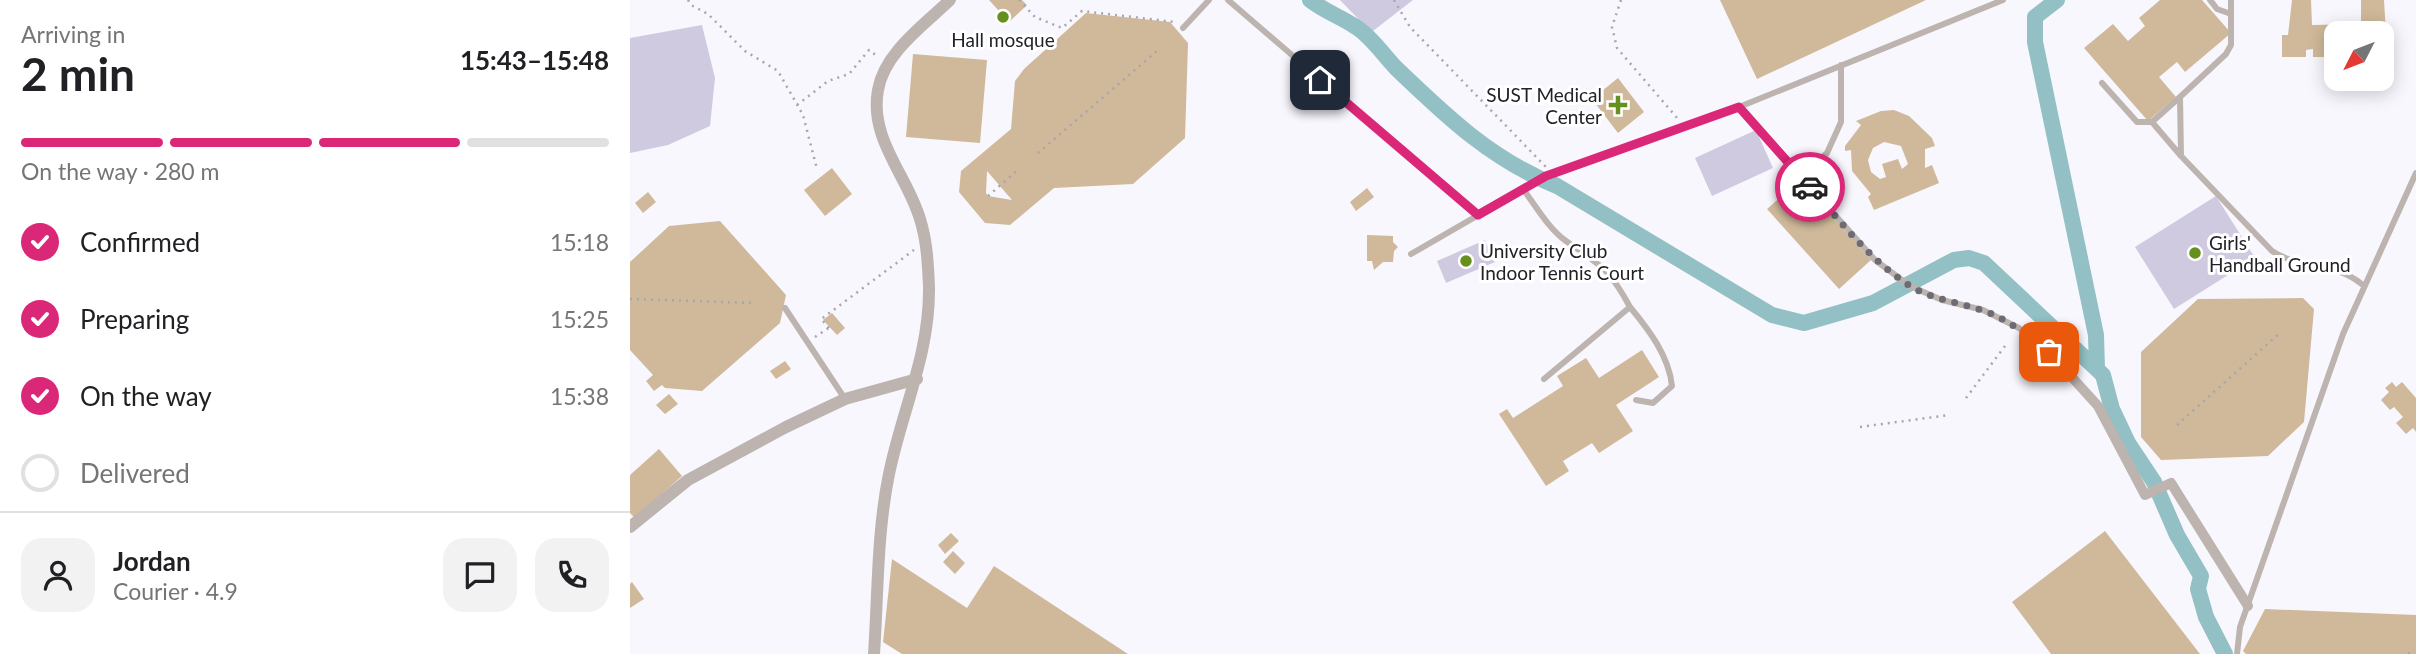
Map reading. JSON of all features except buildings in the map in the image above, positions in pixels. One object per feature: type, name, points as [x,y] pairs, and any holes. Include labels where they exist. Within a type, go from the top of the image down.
[{"type":"street","points":[[874,654],[888,476],[917,379],[929,312],[925,241],[920,219],[897,175],[878,116],[879,81],[891,59],[950,0]]},
{"type":"street","points":[[2049,352],[2098,406],[2145,495],[2171,483],[2249,606]]},
{"type":"street","points":[[630,527],[688,480],[775,432],[845,399],[917,379]]},
{"type":"lane","points":[[1183,28],[1209,0]]},
{"type":"lane","points":[[1228,0],[1478,215]]},
{"type":"lane","points":[[1411,254],[1550,175],[1739,107],[2003,0]]},
{"type":"lane","points":[[2210,0],[2217,9],[2231,14]]},
{"type":"lane","points":[[2102,83],[2137,122],[2152,122],[2226,54],[2231,45],[2231,0]]},
{"type":"lane","points":[[1802,177],[1827,153],[1841,122],[1841,65]]},
{"type":"lane","points":[[2180,97],[2181,156]]},
{"type":"lane","points":[[1739,107],[1875,260],[1910,286],[1942,300],[1983,310],[2019,328],[2049,352]]},
{"type":"lane","points":[[2152,122],[2272,251],[2282,258],[2336,268],[2363,285]]},
{"type":"lane","points":[[2237,654],[2236,642],[2300,452],[2363,285],[2416,173]]},
{"type":"lane","points":[[1523,189],[1565,240],[1582,249],[1614,277],[1670,368],[1672,386],[1653,402],[1636,400]]},
{"type":"lane","points":[[1544,379],[1630,307]]},
{"type":"lane","points":[[785,308],[845,399]]},
{"type":"path","points":[[688,0],[691,5],[708,14],[745,51],[778,71],[797,105],[817,169]]},
{"type":"path","points":[[1019,0],[1035,17],[1062,28],[1082,10],[1174,20],[1183,28]]},
{"type":"path","points":[[1394,0],[1410,27],[1550,175]]},
{"type":"path","points":[[1621,0],[1612,27],[1617,48],[1685,126]]},
{"type":"path","points":[[797,105],[828,81],[849,74],[869,50],[881,59],[891,59]]},
{"type":"path","points":[[1038,153],[1157,51]]},
{"type":"path","points":[[988,196],[1019,169]]},
{"type":"path","points":[[806,343],[829,328],[821,319],[925,241]]},
{"type":"path","points":[[630,299],[755,303]]},
{"type":"path","points":[[2177,425],[2281,332]]},
{"type":"path","points":[[1966,398],[2005,346]]},
{"type":"path","points":[[1860,427],[1949,415]]},
{"type":"path","points":[[2408,654],[2412,650]]},
{"type":"shaded area","points":[[1340,0],[1413,0],[1373,31]]},
{"type":"shaded area","points":[[702,25],[715,78],[710,126],[668,145],[630,153],[630,38]]},
{"type":"shaded area","points":[[1756,130],[1773,168],[1712,196],[1695,158]]},
{"type":"shaded area","name":"Girls' Handball Ground","points":[[2216,196],[2255,258],[2174,309],[2135,247]]},
{"type":"shaded area","name":"University Club Indoor Tennis Court","points":[[1485,240],[1495,262],[1446,283],[1437,261]]},
{"type":"waterway","points":[[1310,0],[1362,31],[1434,104],[1491,150],[1512,164],[1557,186],[1772,315],[1804,323],[1873,303],[1954,260],[1969,258],[1984,263],[2103,375],[2112,409],[2128,443],[2154,482],[2177,535],[2201,576],[2198,589],[2206,617],[2225,654]]},
{"type":"waterway","points":[[2057,0],[2035,17],[2035,42],[2096,335],[2097,369]]},
{"type":"way so far","points":[[1810,187],[1875,260],[1910,286],[1942,300],[1983,310],[2019,328],[2049,352]]},
{"type":"place","name":"Hall mosque","points":[[1003,17]]},
{"type":"place","name":"SUST Medical Center","points":[[1618,105]]},
{"type":"place","name":"Girls' Handball Ground","points":[[2195,253]]},
{"type":"place","name":"University Club Indoor Tennis Court","points":[[1466,261]]},
{"type":"route","points":[[1320,80],[1478,215],[1546,176],[1739,107],[1810,187]]}]
